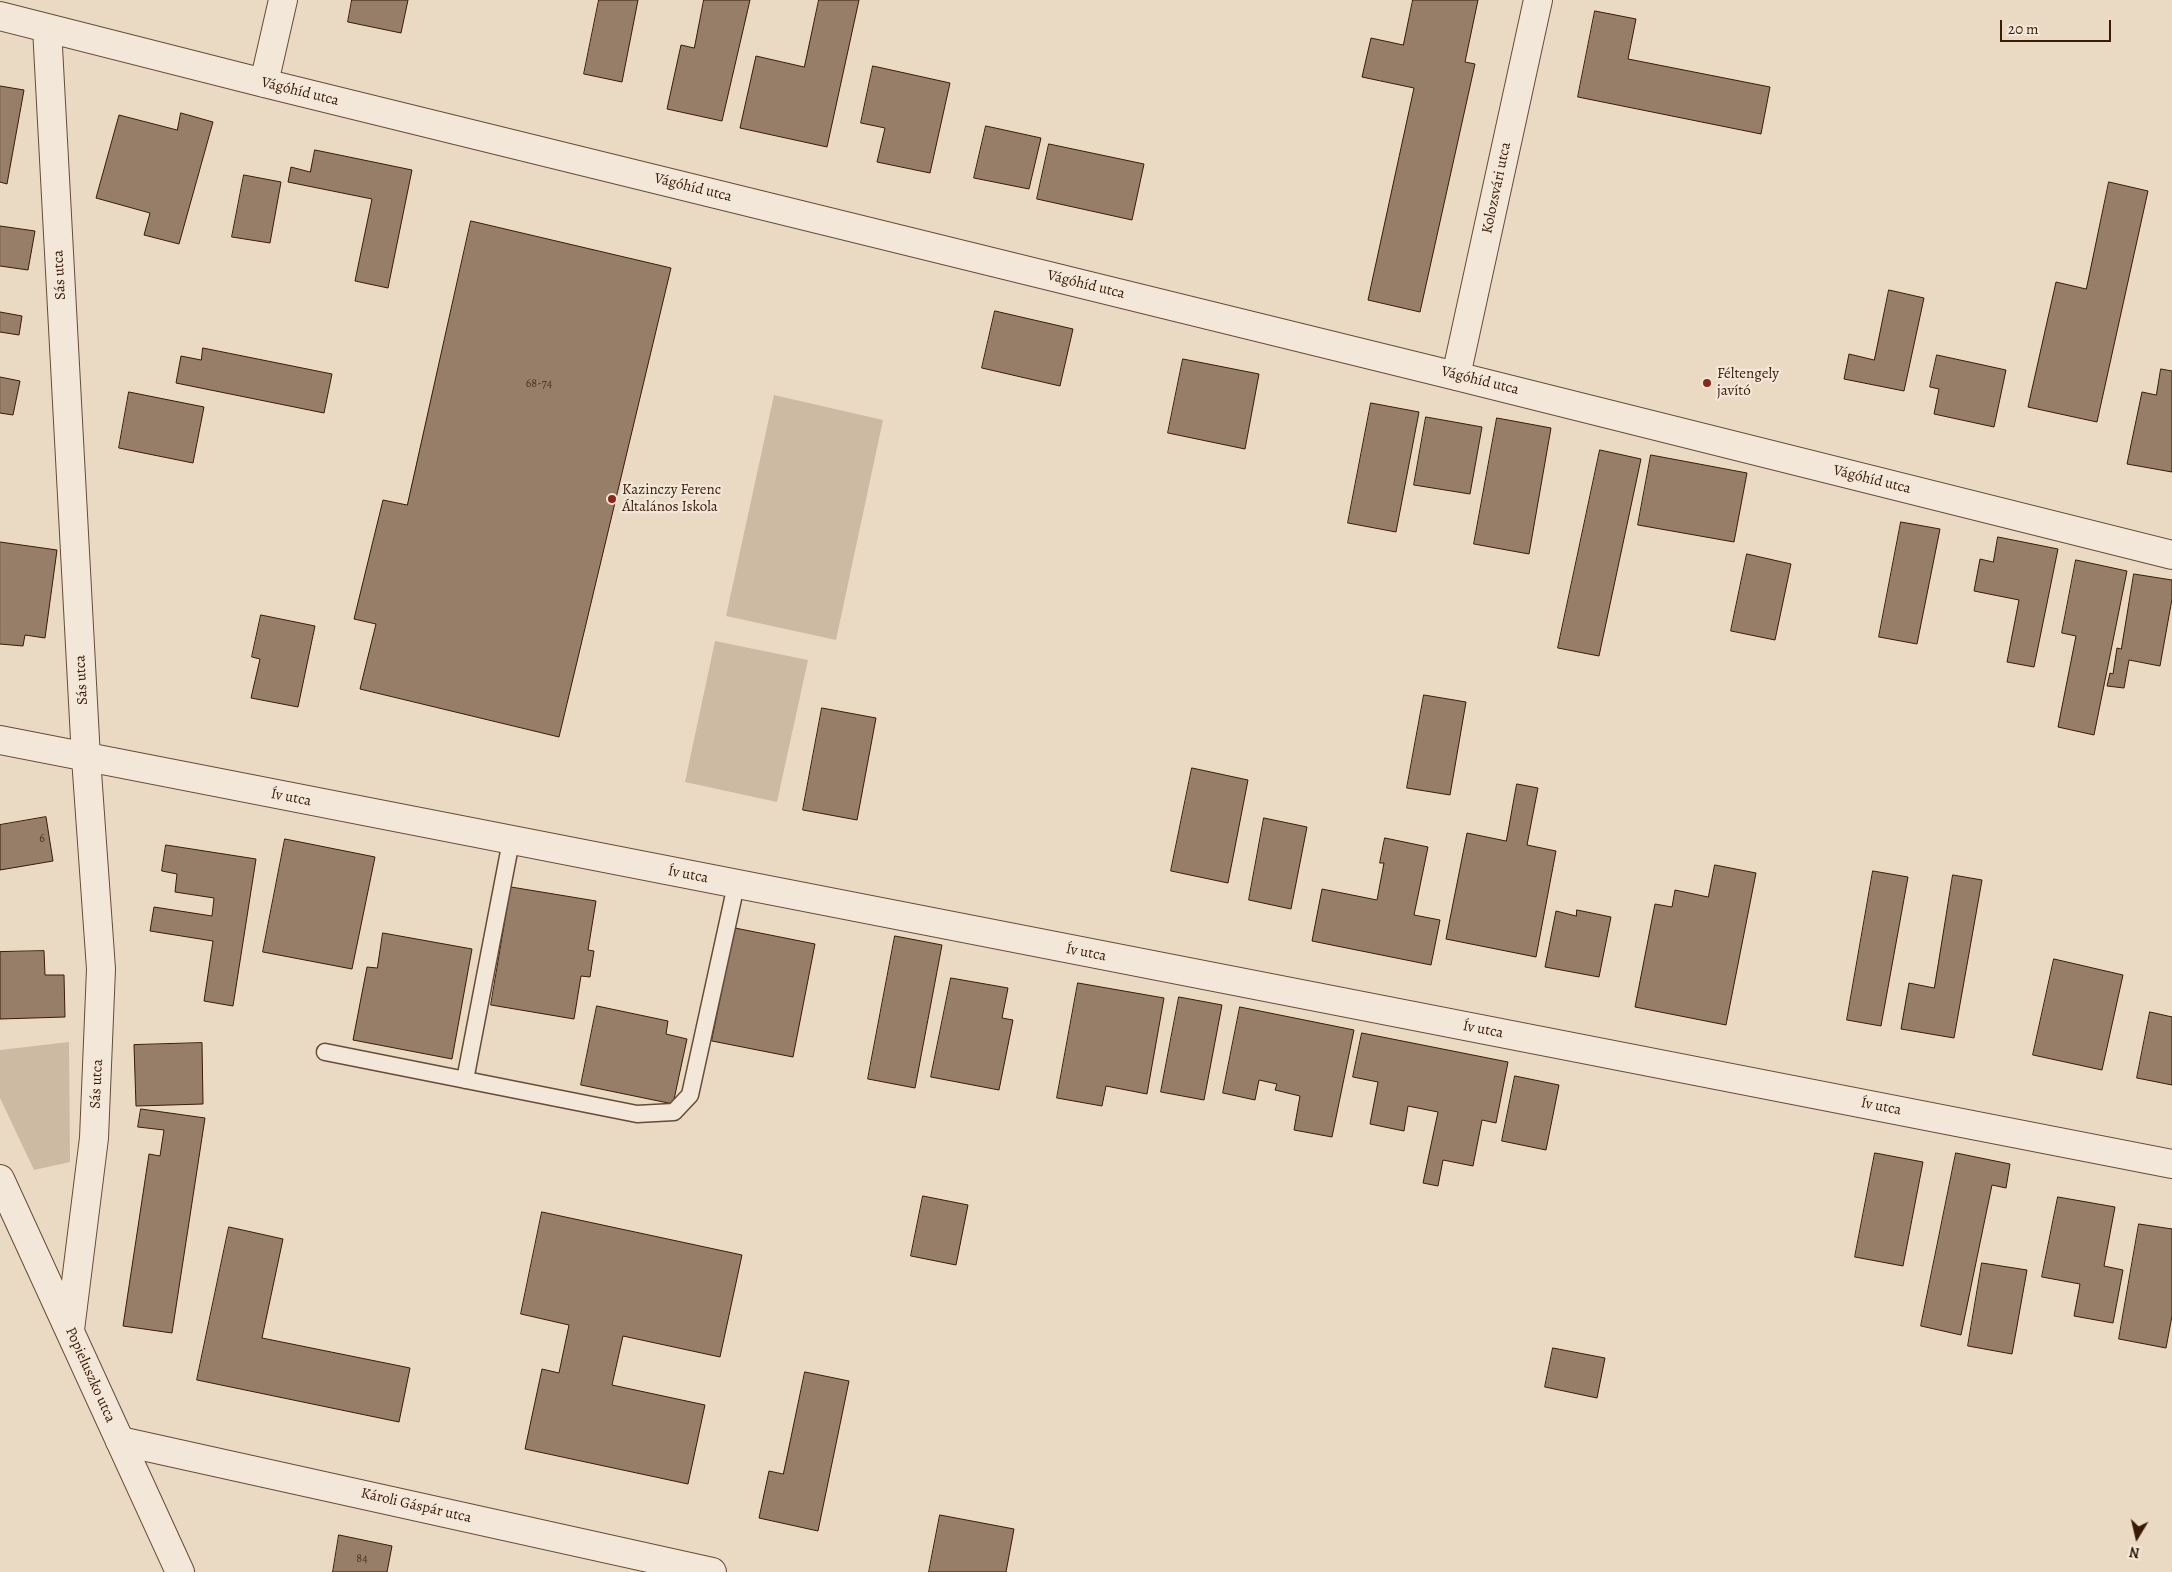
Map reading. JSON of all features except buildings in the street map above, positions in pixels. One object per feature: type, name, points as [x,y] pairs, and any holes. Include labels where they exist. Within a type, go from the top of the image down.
[{"type":"street","points":[[264,83],[282,0]]},
{"type":"street","name":"Kolozsvári utca","points":[[1456,376],[1538,0]]},
{"type":"street","name":"Vágóhíd utca","points":[[0,16],[2172,555]]},
{"type":"street","name":"Sás utca","points":[[47,28],[86,758],[101,969],[94,1138],[70,1330]]},
{"type":"street","name":"Ív utca","points":[[0,740],[2172,1164]]},
{"type":"street","name":"Popieluszko utca","points":[[0,1178],[180,1572]]},
{"type":"street","name":"Károli Gáspár utca","points":[[120,1441],[712,1572]]},
{"type":"lane","points":[[465,1080],[511,841]]},
{"type":"lane","points":[[325,1052],[637,1114],[674,1112],[690,1095],[736,885]]},
{"type":"shaded area","points":[[774,395],[883,420],[836,640],[726,616]]},
{"type":"shaded area","points":[[715,641],[808,660],[777,802],[685,782]]},
{"type":"shaded area","points":[[69,1042],[70,1162],[34,1170],[0,1098],[0,1050]]},
{"type":"place","name":"Féltengely javító","points":[[1707,383]]},
{"type":"place","name":"Kazinczy Ferenc Általános Iskola","points":[[612,499]]}]
